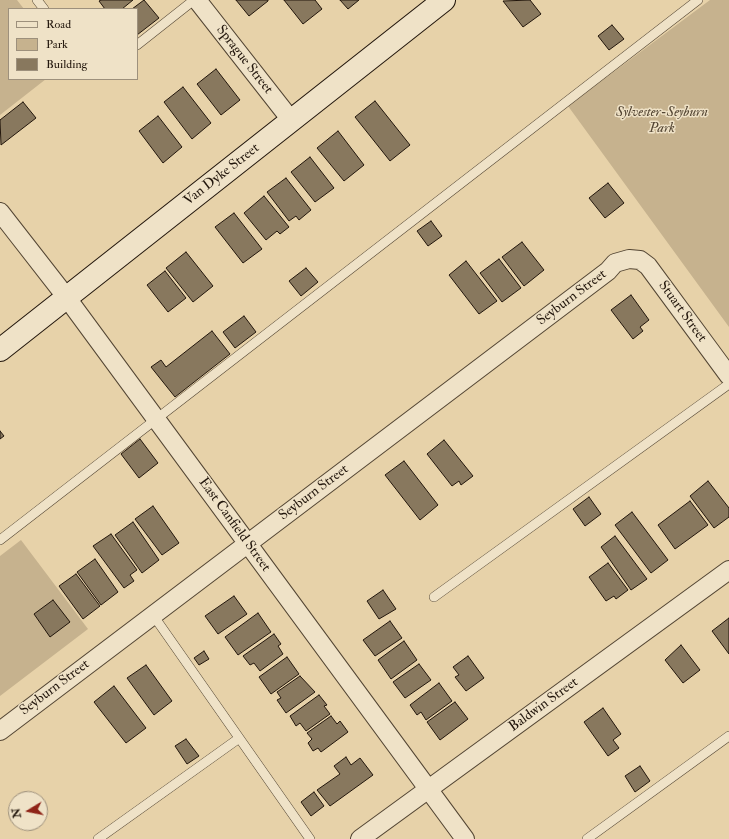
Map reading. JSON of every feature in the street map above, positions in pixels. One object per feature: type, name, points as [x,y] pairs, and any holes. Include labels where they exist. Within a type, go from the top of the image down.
[{"type":"main road","name":"Van Dyke Street","points":[[0,350],[444,0]]},
{"type":"street","name":"Sprague Street","points":[[196,0],[291,120]]},
{"type":"street","name":"East Canfield Street","points":[[0,212],[67,298],[465,839]]},
{"type":"street","name":"Stuart Street","points":[[629,259],[640,260],[648,266],[729,376]]},
{"type":"street","name":"Seyburn Street","points":[[0,730],[608,271],[615,263],[629,259]]},
{"type":"street","name":"Baldwin Street","points":[[360,839],[729,570]]},
{"type":"lane","points":[[37,0],[43,8]]},
{"type":"lane","points":[[138,44],[196,0]]},
{"type":"lane","points":[[0,540],[698,0]]},
{"type":"lane","points":[[434,597],[729,384]]},
{"type":"lane","points":[[153,615],[238,739],[310,839]]},
{"type":"lane","points":[[587,839],[729,736]]},
{"type":"lane","points":[[98,839],[238,739]]},
{"type":"green space","points":[[0,0],[17,0],[23,8],[8,8],[8,80],[45,80],[0,115]]},
{"type":"green space","name":"Sylvester-Seyburn Park","points":[[710,0],[729,0],[729,327],[568,106]]},
{"type":"green space","points":[[21,540],[88,629],[0,696],[0,556]]},
{"type":"building","points":[[133,0],[123,8],[104,8],[99,1]]},
{"type":"building","points":[[144,0],[159,18],[138,34],[138,8],[133,8]]},
{"type":"building","points":[[236,0],[268,0],[268,1],[249,16]]},
{"type":"building","points":[[284,0],[315,0],[322,9],[303,24]]},
{"type":"building","points":[[340,0],[359,0],[348,9]]},
{"type":"building","points":[[530,0],[541,14],[523,27],[503,1]]},
{"type":"building","points":[[612,25],[624,39],[609,50],[598,36]]},
{"type":"building","points":[[216,69],[240,100],[221,115],[197,84]]},
{"type":"building","points":[[183,87],[211,123],[192,139],[164,102]]},
{"type":"building","points":[[375,101],[410,145],[390,161],[355,117]]},
{"type":"building","points":[[23,102],[36,118],[1,145],[0,120]]},
{"type":"building","points":[[158,116],[182,147],[163,163],[139,131]]},
{"type":"building","points":[[338,131],[364,165],[344,181],[317,148]]},
{"type":"building","points":[[310,157],[334,188],[315,202],[291,172]]},
{"type":"building","points":[[286,178],[311,210],[299,220],[296,216],[289,221],[267,192]]},
{"type":"building","points":[[608,183],[624,203],[605,218],[589,198]]},
{"type":"building","points":[[264,196],[289,227],[280,234],[277,231],[266,240],[244,213]]},
{"type":"building","points":[[234,213],[262,249],[243,263],[215,227]]},
{"type":"building","points":[[431,221],[442,236],[428,246],[417,231]]},
{"type":"building","points":[[522,242],[544,270],[524,286],[502,257]]},
{"type":"building","points":[[186,252],[213,286],[193,302],[166,268]]},
{"type":"building","points":[[499,259],[521,288],[502,302],[480,273]]},
{"type":"building","points":[[466,261],[497,301],[479,314],[449,275]]},
{"type":"building","points":[[306,268],[318,282],[301,296],[289,281]]},
{"type":"building","points":[[165,271],[186,298],[168,312],[147,285]]},
{"type":"building","points":[[631,295],[649,320],[640,327],[643,331],[633,339],[611,310]]},
{"type":"building","points":[[244,316],[256,332],[235,348],[223,332]]},
{"type":"building","points":[[212,331],[230,354],[175,397],[151,367],[161,360],[166,367]]},
{"type":"building","points":[[0,431],[4,436],[0,439]]},
{"type":"building","points":[[140,439],[158,463],[139,478],[121,454]]},
{"type":"building","points":[[444,440],[473,476],[461,485],[459,481],[452,486],[427,454]]},
{"type":"building","points":[[404,461],[438,505],[420,520],[385,475]]},
{"type":"building","points":[[708,481],[729,508],[729,517],[714,528],[690,496]]},
{"type":"building","points":[[589,497],[601,514],[585,526],[573,509]]},
{"type":"building","points":[[690,501],[708,525],[675,549],[658,525]]},
{"type":"building","points":[[153,506],[179,543],[162,555],[135,519]]},
{"type":"building","points":[[632,512],[668,560],[651,573],[615,525]]},
{"type":"building","points":[[133,522],[159,560],[142,573],[115,535]]},
{"type":"building","points":[[111,534],[137,570],[130,575],[134,581],[124,588],[93,546]]},
{"type":"building","points":[[615,536],[647,579],[631,590],[601,547]]},
{"type":"building","points":[[95,559],[118,592],[101,605],[77,572]]},
{"type":"building","points":[[608,563],[628,590],[616,599],[614,596],[606,601],[589,577]]},
{"type":"building","points":[[76,574],[100,606],[83,619],[59,586]]},
{"type":"building","points":[[383,590],[396,609],[379,619],[367,601]]},
{"type":"building","points":[[234,596],[247,614],[218,634],[205,616]]},
{"type":"building","points":[[53,600],[70,622],[50,637],[34,614]]},
{"type":"building","points":[[258,613],[271,632],[238,655],[225,637]]},
{"type":"building","points":[[729,618],[729,654],[712,631]]},
{"type":"building","points":[[390,621],[402,638],[375,656],[363,640]]},
{"type":"building","points":[[274,634],[281,644],[278,646],[283,654],[260,671],[254,663],[250,665],[243,656]]},
{"type":"building","points":[[404,641],[417,660],[391,679],[378,660]]},
{"type":"building","points":[[681,645],[700,670],[683,683],[665,660]]},
{"type":"building","points":[[204,651],[209,659],[199,665],[194,658]]},
{"type":"building","points":[[468,656],[484,678],[466,691],[455,677],[459,675],[453,667]]},
{"type":"building","points":[[287,657],[299,674],[271,694],[259,677]]},
{"type":"building","points":[[419,664],[431,680],[405,698],[393,682]]},
{"type":"building","points":[[146,665],[172,701],[154,715],[127,678]]},
{"type":"building","points":[[300,676],[315,692],[286,713],[277,700],[281,698],[277,692]]},
{"type":"building","points":[[439,683],[452,701],[426,720],[421,712],[417,715],[410,705]]},
{"type":"building","points":[[114,686],[146,728],[126,743],[94,702]]},
{"type":"building","points":[[319,695],[327,705],[324,706],[330,714],[306,731],[300,723],[296,726],[290,716]]},
{"type":"building","points":[[455,702],[468,719],[440,740],[427,722]]},
{"type":"building","points":[[603,708],[621,734],[613,740],[619,748],[608,756],[584,722]]},
{"type":"building","points":[[331,716],[337,724],[340,721],[348,732],[321,752],[318,748],[313,751],[308,743],[312,739],[307,733]]},
{"type":"building","points":[[186,739],[199,756],[187,764],[175,746]]},
{"type":"building","points":[[346,757],[351,765],[360,758],[373,775],[330,806],[317,790],[340,774],[334,766]]},
{"type":"building","points":[[640,766],[650,781],[635,792],[625,776]]},
{"type":"building","points":[[314,792],[324,806],[311,816],[301,802]]}]
